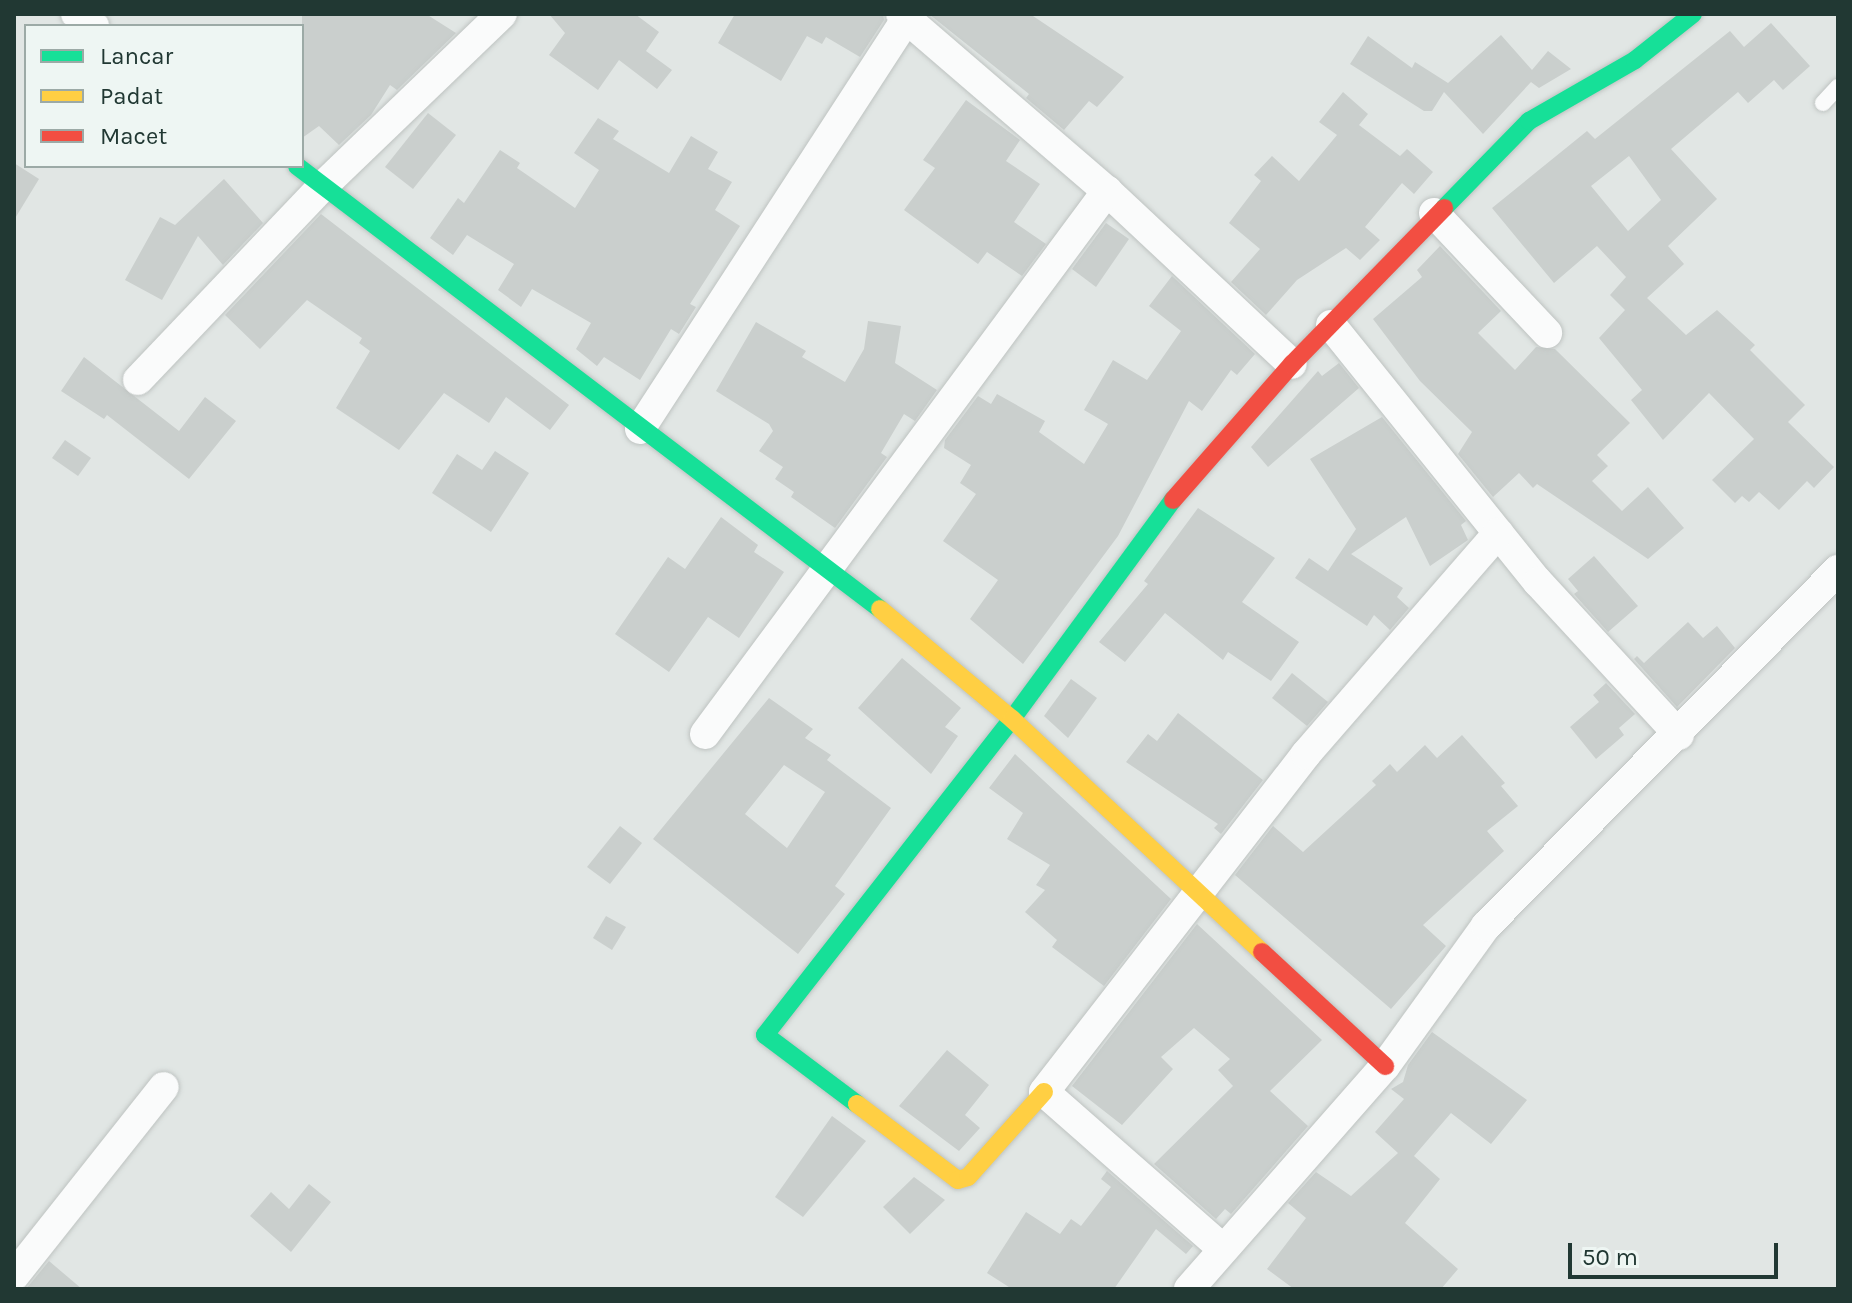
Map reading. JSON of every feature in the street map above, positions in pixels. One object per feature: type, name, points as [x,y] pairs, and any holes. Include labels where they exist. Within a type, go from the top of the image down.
[{"type":"street","points":[[138,380],[324,185],[502,14]]},
{"type":"street","points":[[1498,533],[1306,754],[1044,1092],[968,1177],[958,1180],[765,1035],[1012,719],[1178,494],[1292,364],[1434,213],[1529,121],[1556,101],[1635,60],[1693,14]]},
{"type":"street","points":[[640,429],[903,16],[1107,191],[1292,364]]},
{"type":"street","points":[[300,168],[640,429],[831,568],[1012,719],[1385,1066]]},
{"type":"street","points":[[705,734],[831,568],[1107,191]]},
{"type":"street","points":[[1434,213],[1547,333]]},
{"type":"street","points":[[1331,325],[1498,533],[1679,735]]},
{"type":"street","points":[[1189,1289],[1385,1066],[1486,926],[1679,735],[1838,570]]},
{"type":"street","points":[[14,1276],[164,1087]]},
{"type":"street","points":[[1044,1092],[1223,1249]]},
{"type":"lane","points":[[1823,103],[1838,87]]},
{"type":"building","points":[[302,14],[426,14],[456,33],[397,90],[390,85],[371,115],[339,145],[319,126],[304,137]]},
{"type":"building","points":[[549,14],[635,14],[659,32],[646,51],[672,70],[657,89],[619,60],[598,90],[549,55],[565,33]]},
{"type":"building","points":[[735,14],[883,14],[884,20],[860,57],[826,37],[822,44],[807,36],[781,81],[718,43]]},
{"type":"building","points":[[929,14],[1030,14],[1124,77],[1097,107],[1089,101],[1064,130],[1026,98],[1029,94]]},
{"type":"building","points":[[1771,23],[1810,66],[1783,90],[1774,80],[1748,103],[1738,92],[1671,149],[1717,199],[1668,246],[1684,264],[1647,298],[1686,335],[1717,310],[1755,345],[1750,350],[1805,405],[1788,422],[1834,467],[1814,488],[1807,481],[1779,510],[1759,492],[1749,502],[1742,496],[1735,503],[1712,480],[1754,439],[1709,393],[1663,440],[1631,400],[1642,390],[1599,338],[1625,310],[1610,295],[1626,277],[1597,246],[1554,283],[1492,208],[1587,131],[1595,139],[1730,31],[1744,47]],"holes":[[[1629,156],[1661,200],[1628,231],[1591,186]]]},
{"type":"building","points":[[1501,35],[1532,70],[1548,51],[1571,69],[1539,88],[1531,82],[1483,134],[1444,92],[1432,111],[1424,111],[1350,64],[1368,36],[1412,68],[1415,62],[1448,83]]},
{"type":"building","points":[[1343,92],[1368,114],[1359,125],[1400,156],[1407,149],[1433,172],[1414,194],[1402,183],[1365,227],[1380,240],[1360,260],[1346,248],[1297,280],[1266,315],[1231,282],[1260,249],[1229,223],[1261,181],[1254,175],[1272,156],[1299,181],[1337,135],[1319,122]]},
{"type":"building","points":[[966,100],[1020,140],[1006,161],[1040,184],[1014,222],[1046,244],[1022,276],[987,252],[978,264],[904,210],[935,168],[923,160]]},
{"type":"building","points":[[428,113],[456,135],[413,189],[385,167]]},
{"type":"building","points":[[598,118],[619,131],[613,139],[669,173],[691,136],[718,152],[708,169],[732,182],[715,210],[740,226],[690,304],[696,307],[679,334],[671,329],[640,380],[604,357],[597,366],[576,349],[591,323],[532,289],[521,307],[498,290],[514,264],[467,235],[453,255],[430,238],[458,198],[464,203],[500,150],[520,163],[517,168],[575,208],[599,170],[574,153]]},
{"type":"building","points":[[14,163],[39,179],[14,220]]},
{"type":"building","points":[[224,179],[263,223],[223,265],[198,236],[162,300],[125,280],[160,217],[175,225]]},
{"type":"building","points":[[321,214],[569,405],[550,430],[506,397],[489,423],[444,393],[399,450],[336,408],[370,351],[359,343],[362,338],[307,300],[260,349],[225,315]]},
{"type":"building","points":[[1106,223],[1129,239],[1096,287],[1072,269]]},
{"type":"building","points":[[1440,246],[1501,311],[1478,333],[1515,370],[1536,347],[1555,349],[1630,423],[1597,455],[1608,466],[1592,481],[1622,511],[1648,487],[1684,528],[1648,559],[1537,484],[1533,488],[1519,473],[1493,497],[1458,454],[1472,432],[1420,381],[1373,319],[1422,277],[1417,270]]},
{"type":"building","points":[[1172,276],[1255,354],[1237,375],[1231,370],[1202,411],[1189,401],[1118,536],[1023,664],[970,619],[998,580],[943,541],[976,494],[960,483],[971,465],[944,448],[945,440],[978,396],[991,404],[997,394],[1045,421],[1039,432],[1084,464],[1108,424],[1084,410],[1113,360],[1147,380],[1181,331],[1149,306]]},
{"type":"building","points":[[868,321],[901,326],[895,363],[937,390],[915,421],[904,414],[881,453],[887,457],[835,528],[791,497],[794,492],[775,479],[783,467],[759,451],[773,431],[769,424],[716,391],[756,322],[806,351],[802,357],[845,382],[864,349]]},
{"type":"building","points":[[84,357],[179,431],[205,397],[236,421],[189,479],[107,415],[104,419],[61,391]]},
{"type":"building","points":[[1339,363],[1359,388],[1268,467],[1251,447],[1318,371],[1322,376]]},
{"type":"building","points":[[1382,417],[1466,521],[1461,525],[1468,540],[1430,566],[1406,517],[1351,554],[1403,588],[1397,597],[1409,608],[1390,630],[1374,615],[1367,626],[1295,578],[1309,558],[1328,571],[1356,529],[1310,459]]},
{"type":"building","points":[[65,440],[91,458],[78,476],[52,458]]},
{"type":"building","points":[[495,451],[529,473],[491,532],[432,493],[457,454],[482,470]]},
{"type":"building","points":[[1198,508],[1275,558],[1242,602],[1299,642],[1271,681],[1228,652],[1223,660],[1165,613],[1125,662],[1099,642],[1148,584],[1144,581]]},
{"type":"building","points":[[721,517],[758,545],[754,552],[784,572],[739,638],[708,617],[669,672],[615,634],[668,557],[685,569]]},
{"type":"building","points":[[1594,556],[1638,606],[1608,632],[1574,594],[1578,591],[1568,579]]},
{"type":"building","points":[[1688,622],[1703,638],[1717,626],[1735,648],[1677,707],[1634,659],[1637,656],[1644,663]]},
{"type":"building","points":[[902,658],[961,708],[945,727],[958,736],[931,774],[858,708]]},
{"type":"building","points":[[1292,673],[1328,702],[1307,726],[1272,698]]},
{"type":"building","points":[[1071,679],[1097,698],[1068,738],[1044,716]]},
{"type":"building","points":[[1606,683],[1635,714],[1619,728],[1624,735],[1596,759],[1570,727],[1599,702],[1593,695]]},
{"type":"building","points":[[769,698],[813,729],[805,738],[831,755],[827,760],[891,808],[835,886],[845,894],[798,954],[653,839]],"holes":[[[784,765],[825,792],[787,848],[745,814]]]},
{"type":"building","points":[[1178,713],[1263,780],[1221,834],[1214,828],[1218,824],[1126,762],[1148,734],[1157,741]]},
{"type":"building","points":[[1462,735],[1505,783],[1501,786],[1518,806],[1487,831],[1504,851],[1423,925],[1446,946],[1391,1009],[1235,875],[1273,826],[1303,852],[1376,785],[1372,781],[1390,764],[1397,772],[1425,745],[1437,758]]},
{"type":"building","points":[[1015,754],[1171,899],[1104,986],[1052,947],[1057,940],[1025,912],[1045,890],[1036,885],[1050,865],[1007,839],[1023,813],[989,788]]},
{"type":"building","points":[[620,826],[642,843],[610,884],[587,867]]},
{"type":"building","points":[[606,916],[626,927],[612,950],[593,938]]},
{"type":"building","points":[[1197,924],[1322,1040],[1270,1091],[1308,1126],[1231,1214],[1225,1209],[1216,1219],[1154,1164],[1233,1086],[1218,1070],[1230,1059],[1194,1028],[1161,1057],[1173,1069],[1122,1125],[1072,1086]]},
{"type":"building","points":[[1432,1032],[1527,1100],[1491,1144],[1451,1113],[1414,1156],[1440,1179],[1405,1223],[1458,1269],[1441,1289],[1294,1289],[1267,1269],[1306,1218],[1288,1203],[1316,1172],[1351,1196],[1398,1153],[1375,1132],[1404,1099],[1391,1089],[1403,1082],[1408,1065]]},
{"type":"building","points":[[947,1050],[989,1085],[965,1115],[980,1128],[959,1151],[899,1106]]},
{"type":"building","points":[[832,1116],[866,1141],[803,1217],[775,1197]]},
{"type":"building","points":[[1107,1171],[1193,1246],[1186,1254],[1156,1229],[1114,1289],[1012,1289],[987,1273],[1026,1212],[1060,1234],[1071,1219],[1081,1226],[1111,1187],[1101,1179]]},
{"type":"building","points":[[914,1177],[945,1200],[910,1234],[883,1207]]},
{"type":"building","points":[[309,1184],[331,1202],[291,1252],[250,1216],[271,1192],[289,1209]]},
{"type":"building","points":[[49,1261],[82,1289],[26,1289]]},
{"type":"traffic: fast","points":[[1444,208],[1529,121],[1635,60],[1693,14]]},
{"type":"traffic: fast","points":[[300,168],[880,609]]},
{"type":"traffic: fast","points":[[857,1104],[765,1035],[1012,719],[1173,500]]},
{"type":"traffic: slow","points":[[880,609],[1012,719],[1262,952]]},
{"type":"traffic: slow","points":[[857,1104],[958,1180],[968,1177],[1044,1092]]},
{"type":"traffic: jam","points":[[1173,500],[1292,364],[1444,208]]},
{"type":"traffic: jam","points":[[1262,952],[1385,1066]]}]
